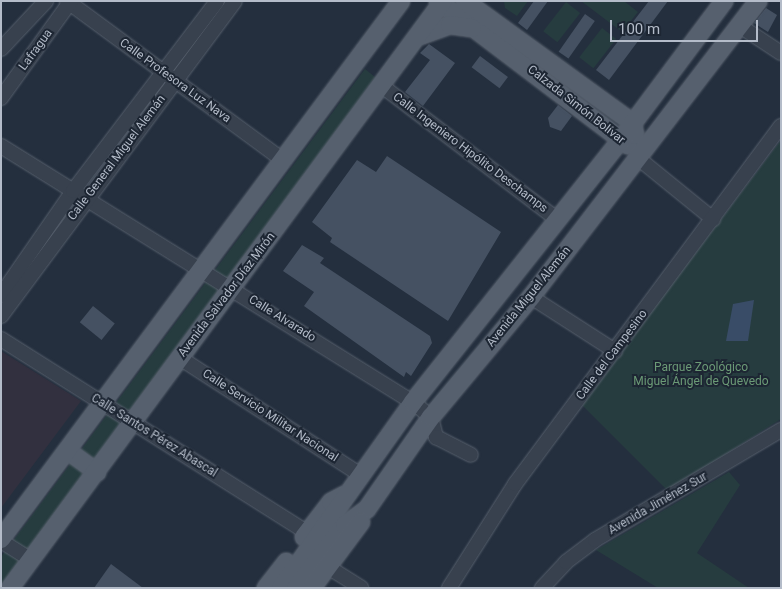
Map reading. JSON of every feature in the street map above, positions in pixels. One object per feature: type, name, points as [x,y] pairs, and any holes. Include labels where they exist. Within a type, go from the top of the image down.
[{"type":"main road","name":"Calzada Simón Bolívar","points":[[466,1],[633,123],[638,158]]},
{"type":"main road","points":[[481,1],[500,26]]},
{"type":"main road","name":"Avenida Miguel Alemán","points":[[282,588],[413,402],[622,138],[724,1]]},
{"type":"main road","name":"Avenida Miguel Alemán","points":[[296,588],[345,525],[367,509],[431,418],[531,297],[758,1]]},
{"type":"main road","name":"Calzada Simón Bolívar","points":[[441,2],[622,138],[638,158]]},
{"type":"main road","name":"Avenida Salvador Díaz Mirón","points":[[10,588],[382,86],[441,2]]},
{"type":"main road","points":[[1,540],[284,161],[394,6]]},
{"type":"main road","points":[[417,37],[460,24],[477,30]]},
{"type":"main road","points":[[68,451],[97,472]]},
{"type":"main road","points":[[266,588],[331,502],[349,492]]},
{"type":"main road","points":[[312,588],[367,509]]},
{"type":"street","points":[[1,49],[16,37],[46,1]]},
{"type":"street","name":"Calle General Miguel Alemán","points":[[1,295],[73,191],[217,1]]},
{"type":"street","name":"Calle General Miguel Alemán","points":[[1,316],[85,199],[235,1]]},
{"type":"street","name":"Calle Profesora Luz Nava","points":[[69,2],[284,161]]},
{"type":"street","name":"Lafragua","points":[[1,98],[69,2]]},
{"type":"street","points":[[740,26],[781,53]]},
{"type":"street","points":[[16,37],[36,51]]},
{"type":"street","name":"Calle Ingeniero Hipólito Deschamps","points":[[382,86],[558,220]]},
{"type":"street","name":"Calle del Campesino","points":[[449,588],[515,484],[781,126]]},
{"type":"street","name":"Calle Alvarado","points":[[1,146],[413,402],[431,418],[436,437],[471,455]]},
{"type":"street","points":[[638,158],[713,219]]},
{"type":"street","points":[[531,297],[614,351]]},
{"type":"street","name":"Calle Santos Pérez Abascal","points":[[1,339],[308,533]]},
{"type":"street","name":"Calle Servicio Militar Nacional","points":[[180,358],[361,475]]},
{"type":"street","name":"Avenida Jiménez Sur","points":[[542,588],[566,562],[595,540],[781,430]]},
{"type":"street","points":[[1,540],[30,560]]},
{"type":"street","points":[[328,567],[361,588]]},
{"type":"shaded area","points":[[1,351],[81,401],[1,508]]},
{"type":"green space","points":[[504,1],[528,1],[517,16],[505,8]]},
{"type":"green space","points":[[581,1],[624,1],[638,12],[622,32]]},
{"type":"green space","points":[[566,2],[580,13],[557,42],[543,31]]},
{"type":"green space","points":[[602,28],[616,39],[593,68],[579,57]]},
{"type":"green space","points":[[365,69],[380,81],[1,585],[1,557]]},
{"type":"green space","name":"Parque Zoológico Miguel Ángel de Quevedo","points":[[781,140],[781,419],[668,491],[581,404]]},
{"type":"green space","points":[[729,472],[740,485],[697,553],[749,588],[658,588],[596,550]]},
{"type":"water","points":[[754,300],[748,341],[726,341],[733,304]]},
{"type":"building","points":[[534,1],[548,1],[527,30],[518,23]]},
{"type":"building","points":[[649,1],[668,1],[609,80],[596,70]]},
{"type":"building","points":[[766,8],[777,15],[768,32],[754,23]]},
{"type":"building","points":[[585,14],[595,21],[568,59],[559,52]]},
{"type":"building","points":[[429,44],[455,63],[423,106],[405,92],[430,60],[420,53]]},
{"type":"building","points":[[480,56],[508,77],[500,88],[472,67]]},
{"type":"building","points":[[558,105],[572,116],[561,131],[550,127],[548,118]]},
{"type":"building","points":[[387,156],[501,232],[448,321],[330,242],[332,238],[312,222],[357,160],[376,172]]},
{"type":"building","points":[[302,245],[324,258],[320,263],[430,336],[432,343],[411,376],[406,372],[404,377],[304,306],[314,292],[283,271]]},
{"type":"building","points":[[93,306],[115,324],[102,340],[80,322]]},
{"type":"building","points":[[111,564],[143,588],[94,588]]}]
